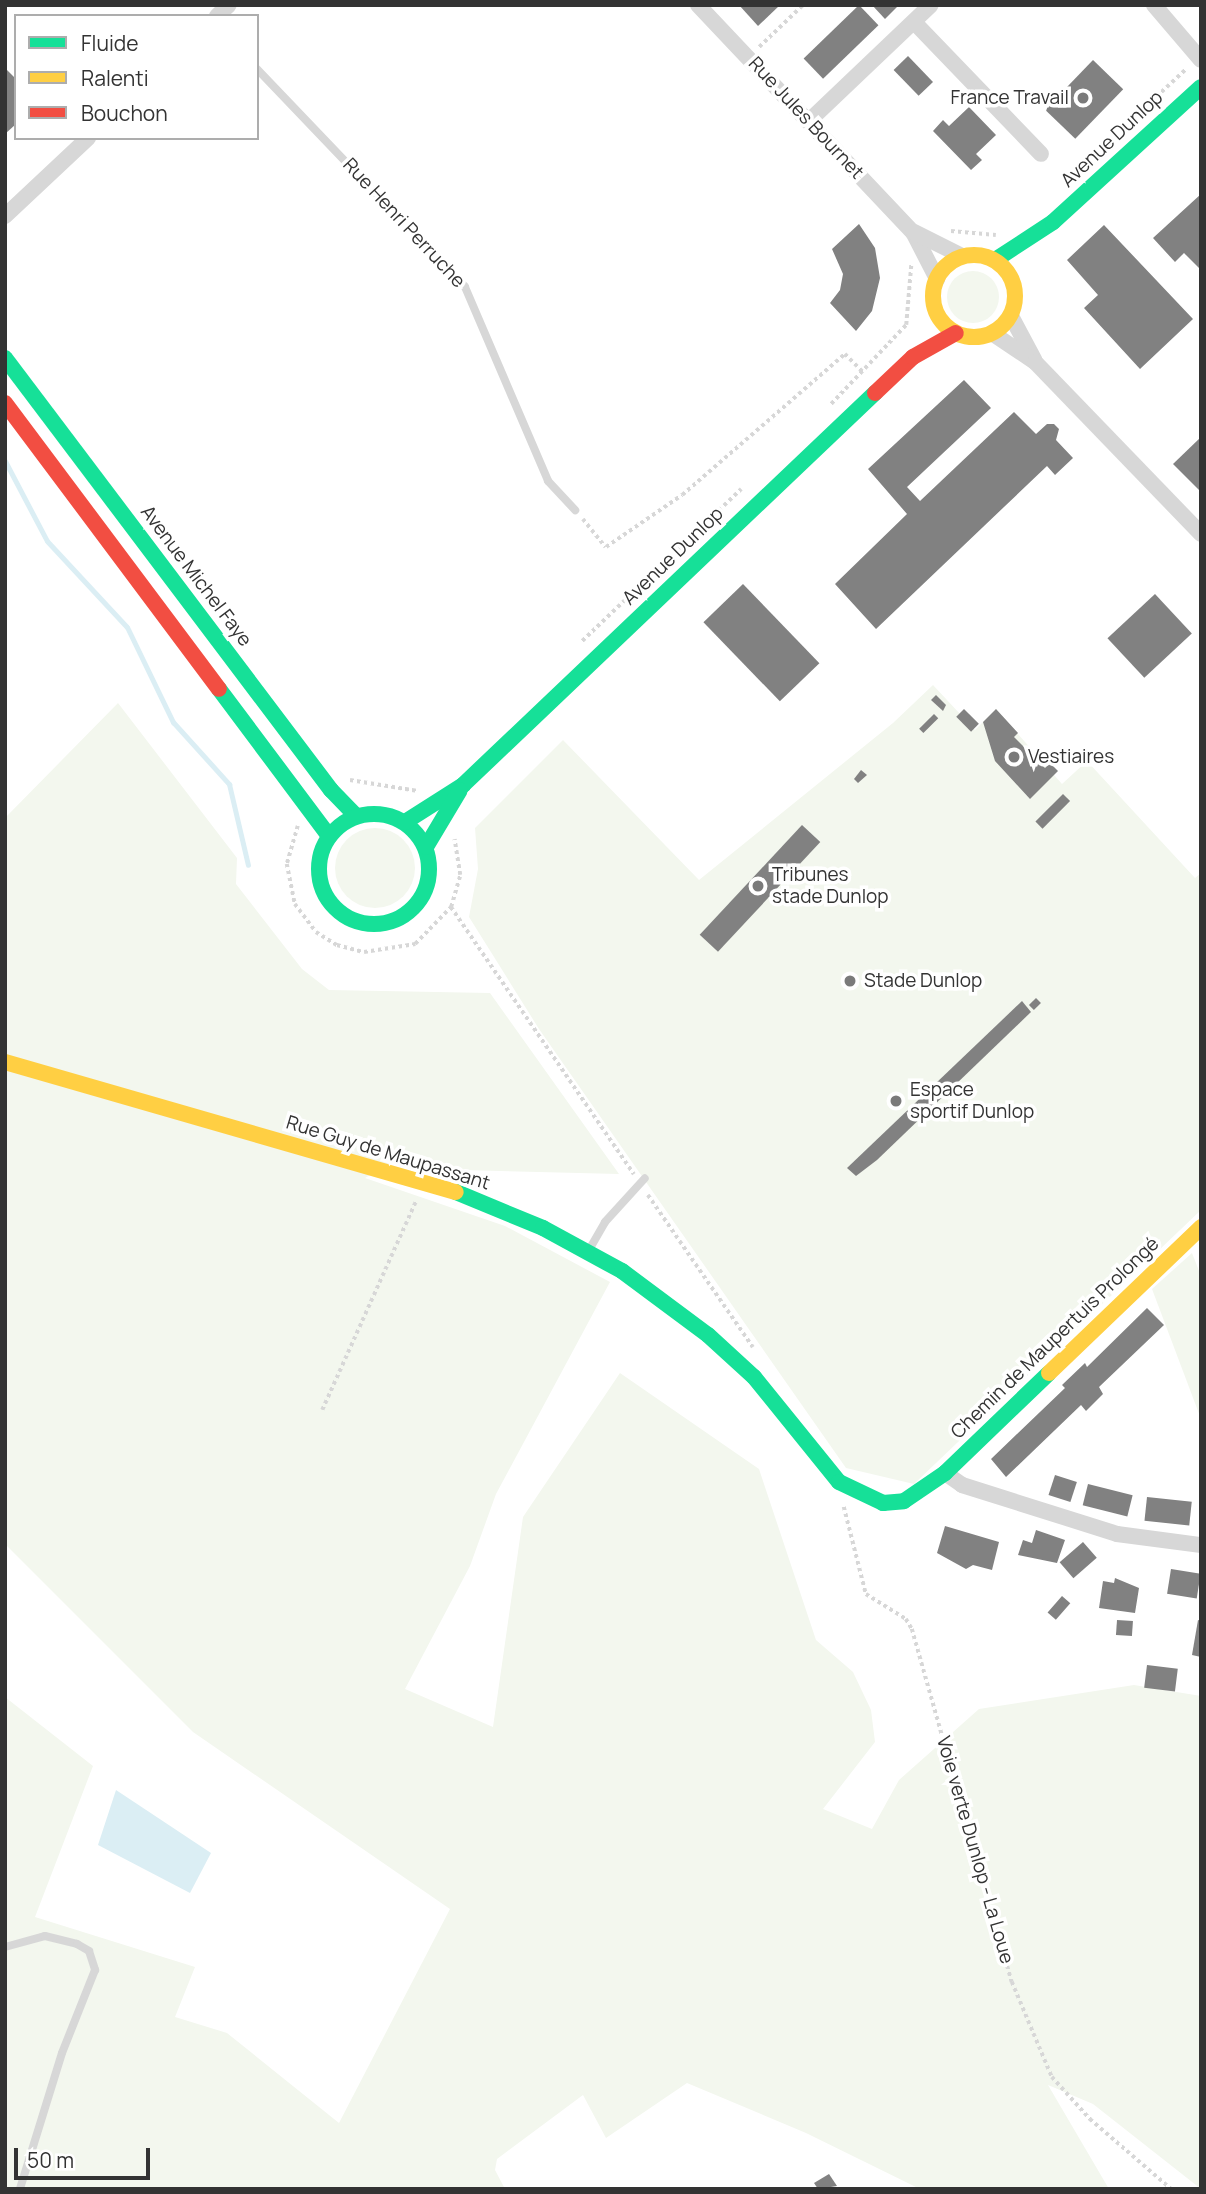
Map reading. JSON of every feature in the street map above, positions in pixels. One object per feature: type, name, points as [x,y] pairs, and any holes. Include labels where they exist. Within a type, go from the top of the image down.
[{"type":"street","name":"Rue Jules Bournet","points":[[698,5],[913,232],[930,247],[962,256]]},
{"type":"street","points":[[809,121],[931,5]]},
{"type":"street","points":[[1154,5],[1200,60]]},
{"type":"street","points":[[914,22],[1041,154]]},
{"type":"street","name":"Avenue Dunlop","points":[[995,260],[1053,222],[1201,87]]},
{"type":"street","points":[[5,216],[86,140]]},
{"type":"street","name":"Avenue Dunlop","points":[[1013,279],[1053,222]]},
{"type":"street","points":[[930,247],[937,279],[935,309],[956,333],[992,333],[1035,362],[1201,534]]},
{"type":"street","points":[[937,279],[962,256],[995,260],[1013,279],[1015,304],[1011,316],[992,333]]},
{"type":"street","name":"Avenue Dunlop","points":[[913,357],[935,309]]},
{"type":"street","points":[[1011,316],[1035,362]]},
{"type":"street","name":"Avenue Dunlop","points":[[405,822],[463,785],[913,357],[956,333]]},
{"type":"street","name":"Avenue Michel Faye","points":[[5,358],[331,790],[356,816]]},
{"type":"street","points":[[5,403],[329,836]]},
{"type":"street","name":"Avenue Dunlop","points":[[426,847],[463,785]]},
{"type":"street","points":[[390,815],[405,822],[426,847],[428,885],[419,902],[405,916],[368,925],[349,919],[323,892],[319,873],[329,836],[356,816],[390,815]]},
{"type":"street","name":"Rue Guy de Maupassant","points":[[5,1062],[425,1183],[543,1228],[622,1271],[745,1369],[839,1482],[883,1503],[904,1501],[945,1473]]},
{"type":"street","name":"Chemin de Maupertuis Prolongé","points":[[945,1473],[1198,1235]]},
{"type":"street","points":[[945,1473],[962,1485],[1117,1534],[1201,1545]]},
{"type":"lane","name":"Rue Henri Perruche","points":[[259,71],[465,287],[548,481],[575,510]]},
{"type":"lane","points":[[588,1252],[605,1222],[645,1178]]},
{"type":"lane","points":[[5,1947],[45,1936],[77,1944],[89,1951],[95,1970],[66,2040],[20,2189]]},
{"type":"path","points":[[748,57],[803,5]]},
{"type":"path","points":[[1098,150],[1200,60]]},
{"type":"path","points":[[827,408],[906,326],[911,264],[949,231],[1000,236]]},
{"type":"path","points":[[575,510],[606,547],[703,478],[845,354],[878,390]]},
{"type":"path","points":[[579,643],[750,482]]},
{"type":"path","points":[[331,790],[347,780]]},
{"type":"path","points":[[310,808],[295,829],[287,864],[295,904],[316,932],[337,946],[364,952],[392,951],[415,944],[451,907]]},
{"type":"path","points":[[323,1410],[425,1183]]},
{"type":"path","name":"Voie verte Dunlop - La Loue","points":[[839,1482],[866,1594],[906,1619],[912,1629],[1012,1982],[1052,2077],[1090,2119],[1171,2189]]},
{"type":"shaded area","points":[[973,271],[992,278],[999,297],[992,316],[973,323],[954,316],[947,297],[954,278]]},
{"type":"shaded area","name":"Espace sportif Dunlop","points":[[933,685],[975,730],[996,709],[1062,784],[1087,761],[1195,878],[1201,873],[1201,1210],[914,1484],[846,1468],[539,1029],[469,917],[478,869],[475,828],[563,740],[699,880],[893,723]]},
{"type":"shaded area","points":[[118,703],[237,858],[236,884],[302,969],[329,990],[490,993],[619,1174],[460,1170],[403,1156],[365,1178],[505,1226],[610,1282],[496,1494],[470,1566],[405,1689],[493,1727],[523,1517],[620,1373],[759,1469],[816,1640],[853,1672],[871,1710],[875,1742],[823,1809],[872,1829],[899,1780],[979,1709],[1134,1685],[1201,1696],[1201,2189],[1093,2104],[1048,2085],[1109,2189],[920,2189],[806,2133],[687,2083],[606,2138],[583,2095],[497,2159],[495,2170],[505,2189],[5,2189],[5,1697],[93,1766],[35,1917],[195,1967],[175,2017],[227,2033],[339,2123],[450,1909],[193,1732],[5,1544],[5,818]]},
{"type":"shaded area","points":[[375,828],[390,831],[403,840],[412,853],[415,868],[412,883],[403,896],[390,905],[375,908],[360,905],[347,896],[338,883],[335,868],[338,853],[347,840],[360,831]]},
{"type":"shaded area","points":[[1192,1253],[1201,1276],[1201,1419],[1152,1289]]},
{"type":"shaded area","points":[[116,1790],[211,1853],[190,1893],[98,1845]]},
{"type":"building","points":[[739,5],[780,5],[758,26]]},
{"type":"building","points":[[859,5],[878,25],[823,79],[804,58]]},
{"type":"building","points":[[872,5],[899,5],[885,19]]},
{"type":"building","points":[[908,56],[933,82],[919,96],[894,70]]},
{"type":"building","name":"France Travail","points":[[1093,60],[1123,89],[1075,139],[1045,110]]},
{"type":"building","points":[[5,68],[14,77],[14,126],[5,134]]},
{"type":"building","points":[[969,107],[996,135],[976,154],[982,160],[971,170],[933,131],[943,120],[949,126]]},
{"type":"building","points":[[1201,194],[1201,270],[1184,253],[1175,262],[1153,238]]},
{"type":"building","points":[[859,224],[875,248],[880,278],[872,311],[856,331],[830,303],[840,290],[843,274],[832,249]]},
{"type":"building","points":[[1104,225],[1193,319],[1140,369],[1084,308],[1098,295],[1067,260]]},
{"type":"building","points":[[964,380],[991,408],[907,487],[920,501],[1014,412],[1036,434],[1047,424],[1054,424],[1059,429],[1056,440],[1073,458],[1055,475],[1047,466],[876,629],[835,584],[907,514],[868,469]]},
{"type":"building","points":[[1201,437],[1201,492],[1173,464]]},
{"type":"building","points":[[743,584],[819,663],[780,701],[703,622]]},
{"type":"building","points":[[1155,594],[1192,633],[1144,678],[1107,638]]},
{"type":"building","points":[[936,695],[946,705],[943,711],[931,700]]},
{"type":"building","points":[[964,709],[979,724],[971,732],[956,717]]},
{"type":"building","name":"Vestiaires","points":[[996,709],[1018,733],[1014,737],[1045,768],[1050,763],[1058,771],[1030,799],[995,761],[983,722]]},
{"type":"building","points":[[934,714],[938,718],[923,733],[919,729]]},
{"type":"building","points":[[861,770],[867,775],[858,783],[854,779]]},
{"type":"building","points":[[1063,794],[1070,801],[1042,829],[1035,822]]},
{"type":"building","name":"Tribunes stade Dunlop","points":[[802,825],[820,842],[718,952],[700,935]]},
{"type":"building","points":[[1036,998],[1041,1003],[1034,1010],[1029,1005]]},
{"type":"building","points":[[1022,1001],[1031,1012],[877,1160],[856,1176],[847,1168]]},
{"type":"building","points":[[1147,1308],[1164,1325],[1099,1387],[1103,1394],[1086,1411],[1081,1405],[1006,1477],[991,1459],[1065,1388],[1062,1385],[1085,1363],[1087,1367]]},
{"type":"building","points":[[1055,1475],[1077,1482],[1070,1502],[1049,1495]]},
{"type":"building","points":[[1088,1484],[1133,1495],[1127,1516],[1083,1505]]},
{"type":"building","points":[[1147,1497],[1192,1502],[1189,1526],[1144,1521]]},
{"type":"building","points":[[945,1526],[999,1542],[992,1570],[973,1565],[966,1569],[937,1553]]},
{"type":"building","points":[[1036,1530],[1065,1540],[1057,1563],[1018,1555],[1023,1540],[1032,1543]]},
{"type":"building","points":[[1083,1542],[1097,1558],[1073,1578],[1060,1562]]},
{"type":"building","points":[[1171,1569],[1201,1574],[1197,1598],[1167,1594]]},
{"type":"building","points":[[1115,1578],[1139,1588],[1135,1613],[1099,1608],[1103,1581],[1114,1583]]},
{"type":"building","points":[[1062,1596],[1070,1603],[1056,1620],[1048,1613]]},
{"type":"building","points":[[1117,1620],[1133,1621],[1132,1636],[1116,1635]]},
{"type":"building","points":[[1198,1620],[1201,1621],[1201,1657],[1192,1655]]},
{"type":"building","points":[[1147,1665],[1178,1669],[1175,1692],[1144,1688]]},
{"type":"building","points":[[829,2174],[837,2186],[818,2189],[814,2183]]},
{"type":"waterway","points":[[5,461],[47,541],[127,627],[173,722],[229,784],[248,865]]},
{"type":"traffic: fast","points":[[995,260],[1053,222],[1201,87]]},
{"type":"traffic: fast","points":[[5,358],[331,790],[356,816]]},
{"type":"traffic: fast","points":[[405,822],[463,785],[875,393]]},
{"type":"traffic: fast","points":[[219,689],[329,836]]},
{"type":"traffic: fast","points":[[426,847],[460,790]]},
{"type":"traffic: fast","points":[[374,814],[395,818],[413,830],[425,848],[429,869],[425,890],[413,908],[395,920],[374,924],[353,920],[335,908],[323,890],[319,869],[323,848],[335,830],[353,818],[374,814]]},
{"type":"traffic: fast","points":[[456,1192],[543,1228],[622,1271],[708,1335],[754,1377],[839,1482],[883,1503],[904,1501],[945,1473],[1049,1373]]},
{"type":"traffic: slow","points":[[974,255],[990,258],[1003,267],[1012,280],[1015,296],[1012,312],[1003,325],[990,334],[974,337],[958,334],[945,325],[936,312],[933,296],[936,280],[945,267],[958,258],[974,255]]},
{"type":"traffic: slow","points":[[5,1062],[456,1192]]},
{"type":"traffic: slow","points":[[1049,1373],[1201,1227]]},
{"type":"traffic: jam","points":[[875,393],[913,357],[956,333]]},
{"type":"traffic: jam","points":[[5,403],[219,689]]},
{"type":"place","name":"France Travail","points":[[1083,98]]},
{"type":"place","name":"Vestiaires","points":[[1014,757]]},
{"type":"place","name":"Tribunes stade Dunlop","points":[[758,886]]},
{"type":"place","name":"Stade Dunlop","points":[[850,981]]},
{"type":"place","name":"Espace sportif Dunlop","points":[[896,1101]]}]
